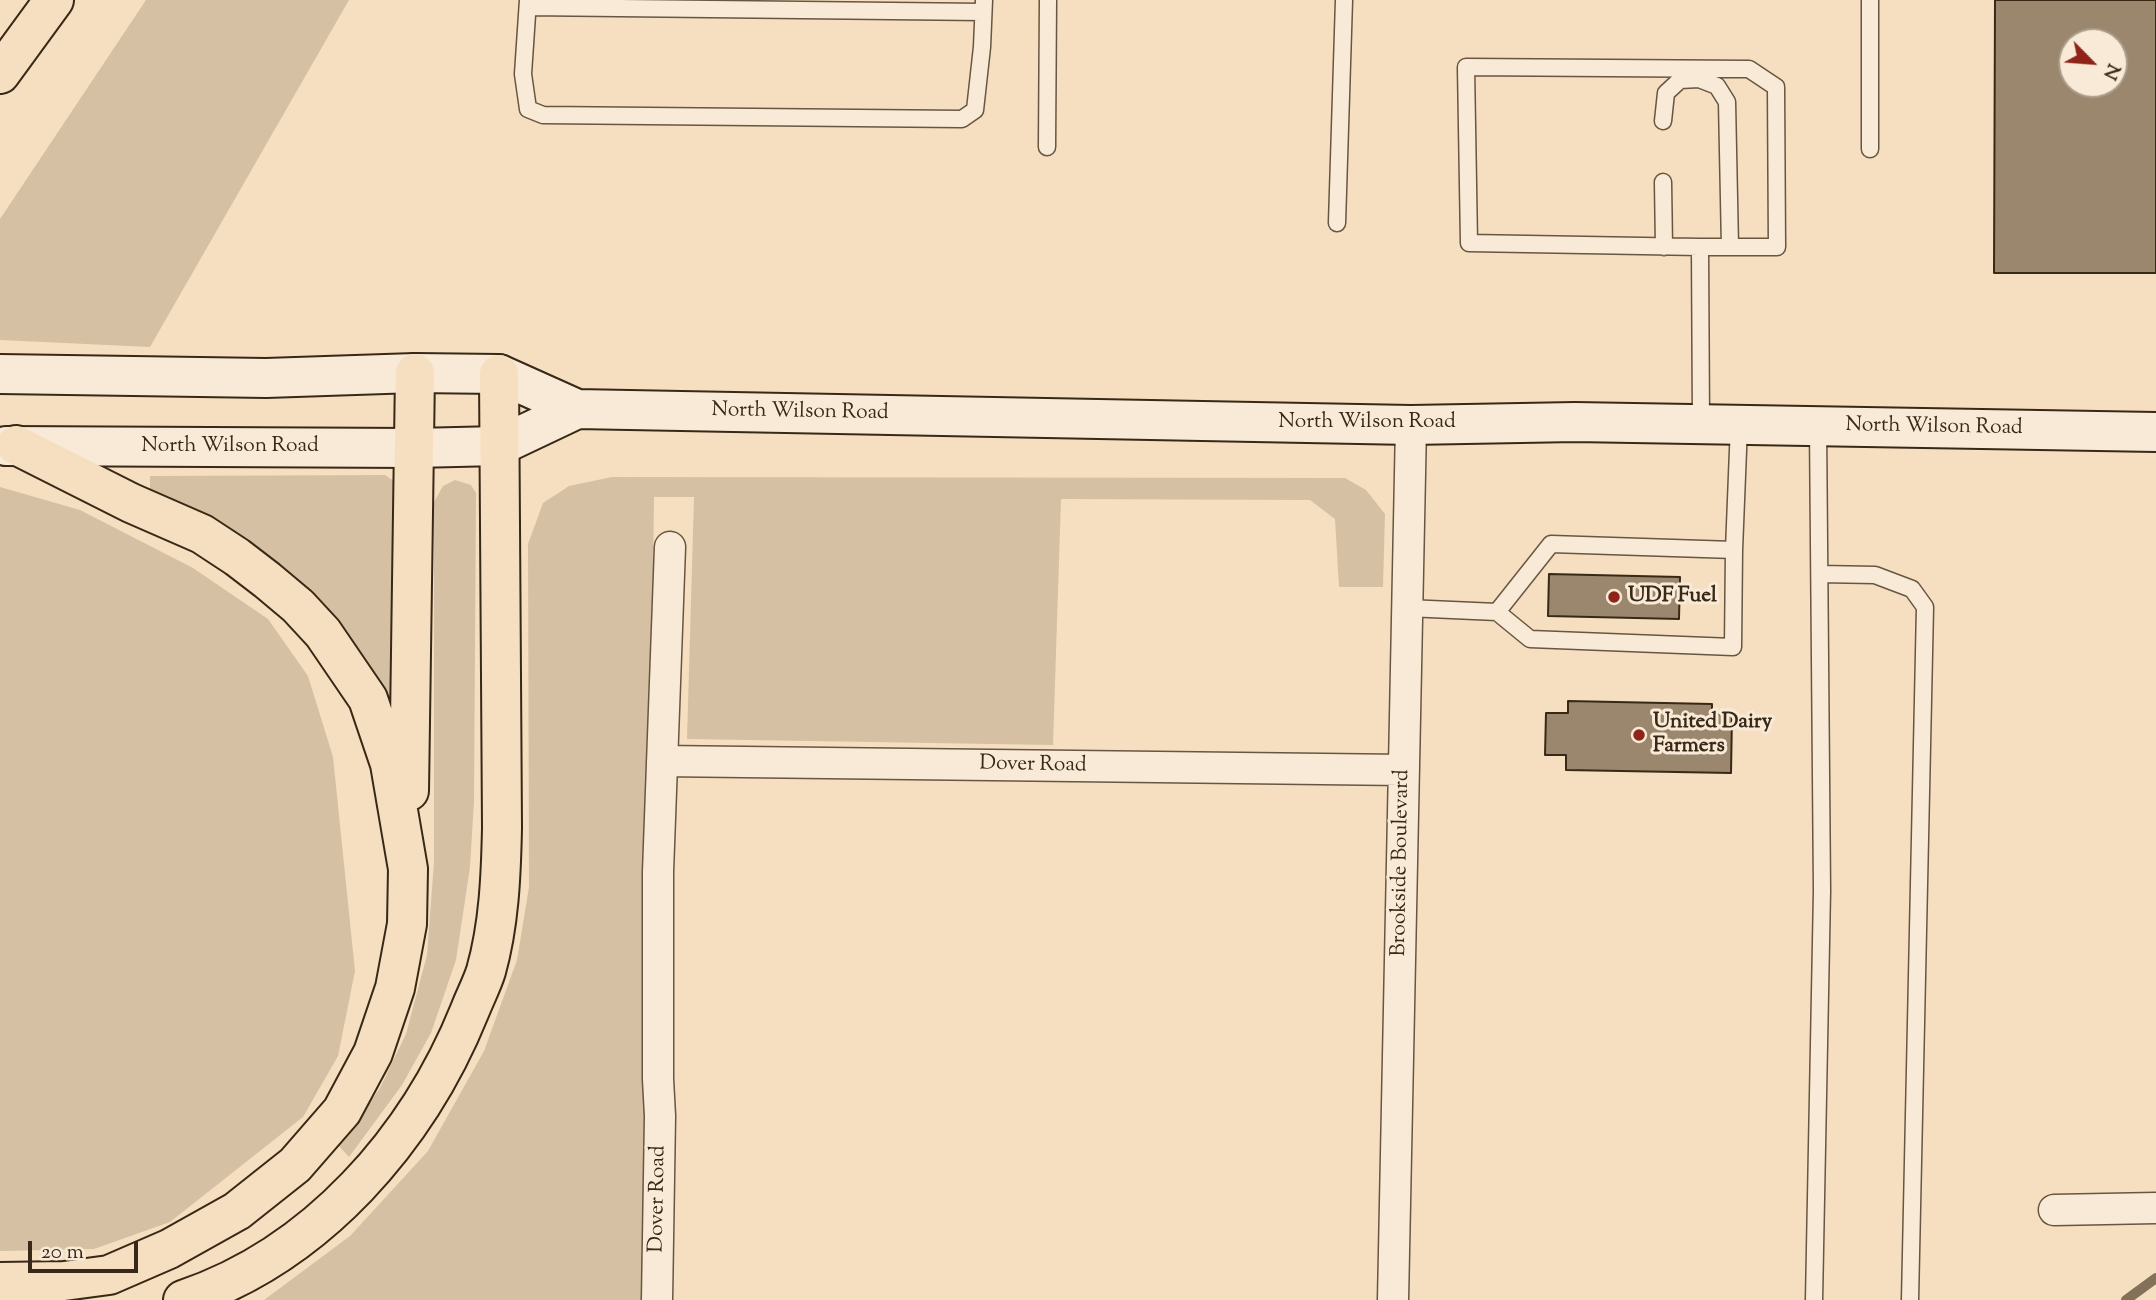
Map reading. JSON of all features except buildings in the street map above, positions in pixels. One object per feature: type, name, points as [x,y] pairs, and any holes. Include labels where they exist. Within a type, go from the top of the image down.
[{"type":"highway","points":[[0,74],[46,12]]},
{"type":"highway","points":[[0,90],[46,12]]},
{"type":"highway","points":[[0,1282],[65,1281],[109,1275],[169,1249],[237,1212],[295,1165],[342,1111],[373,1053],[395,988],[407,923],[415,373]]},
{"type":"highway","points":[[183,1300],[215,1289],[267,1260],[317,1224],[373,1172],[419,1109],[456,1046],[486,971],[500,894],[502,828],[499,374]]},
{"type":"highway","points":[[8,446],[202,534],[237,557],[298,606],[323,633],[368,699],[390,764],[408,869]]},
{"type":"main road","name":"North Wilson Road","points":[[16,374],[266,378],[415,373],[499,374],[577,409],[1411,425],[1575,422],[2156,432]]},
{"type":"main road","name":"North Wilson Road","points":[[8,446],[499,446],[577,409]]},
{"type":"street","name":"Brookside Boulevard","points":[[1393,1300],[1411,425]]},
{"type":"street","name":"Dover Road","points":[[657,1300],[660,1116],[658,872],[670,547]]},
{"type":"street","name":"Dover Road","points":[[662,761],[1404,771]]},
{"type":"street","points":[[2054,1210],[2156,1208]]},
{"type":"lane","points":[[1047,147],[1048,0]]},
{"type":"lane","points":[[1338,223],[1344,0]]},
{"type":"lane","points":[[1870,0],[1870,149]]},
{"type":"lane","points":[[528,3],[984,6],[975,110],[962,119],[543,115],[528,108],[523,75],[528,3]]},
{"type":"lane","points":[[1466,67],[1749,69],[1776,87],[1777,247],[1664,247],[1469,243],[1466,67]]},
{"type":"lane","points":[[1663,121],[1666,93],[1681,80],[1699,79],[1717,86],[1727,102],[1730,247]]},
{"type":"lane","points":[[1663,183],[1664,247]]},
{"type":"lane","points":[[1700,247],[1701,424]]},
{"type":"lane","points":[[1407,608],[1497,612],[1530,639],[1733,647],[1739,425]]},
{"type":"lane","points":[[1814,1300],[1822,891],[1818,426]]},
{"type":"lane","points":[[1497,612],[1551,544],[1734,550]]},
{"type":"lane","points":[[1820,574],[1875,575],[1912,589],[1925,607],[1910,1300]]},
{"type":"shaded area","points":[[146,0],[349,0],[150,347],[0,340],[0,219]]},
{"type":"shaded area","points":[[385,475],[394,481],[396,719],[362,656],[306,587],[260,549],[216,521],[150,489],[150,476]]},
{"type":"shaded area","points":[[612,477],[1345,478],[1366,490],[1385,514],[1383,587],[1339,587],[1335,519],[1310,500],[1061,499],[1053,745],[687,739],[694,497],[654,497],[644,1300],[264,1300],[350,1236],[428,1151],[484,1051],[517,960],[529,887],[528,544],[543,503],[569,486]]},
{"type":"shaded area","points":[[455,480],[471,485],[476,493],[474,801],[470,867],[456,960],[431,1033],[402,1085],[349,1157],[339,1146],[380,1088],[406,1034],[427,955],[434,862],[434,502],[443,486]]},
{"type":"shaded area","points":[[0,487],[80,510],[193,568],[268,619],[308,676],[333,757],[355,971],[338,1056],[303,1117],[170,1222],[94,1249],[0,1251]]},
{"type":"waterway","points":[[2126,1300],[2156,1278]]},
{"type":"place","name":"UDF Fuel","points":[[1614,597]]},
{"type":"place","name":"United Dairy Farmers","points":[[1639,735]]}]
